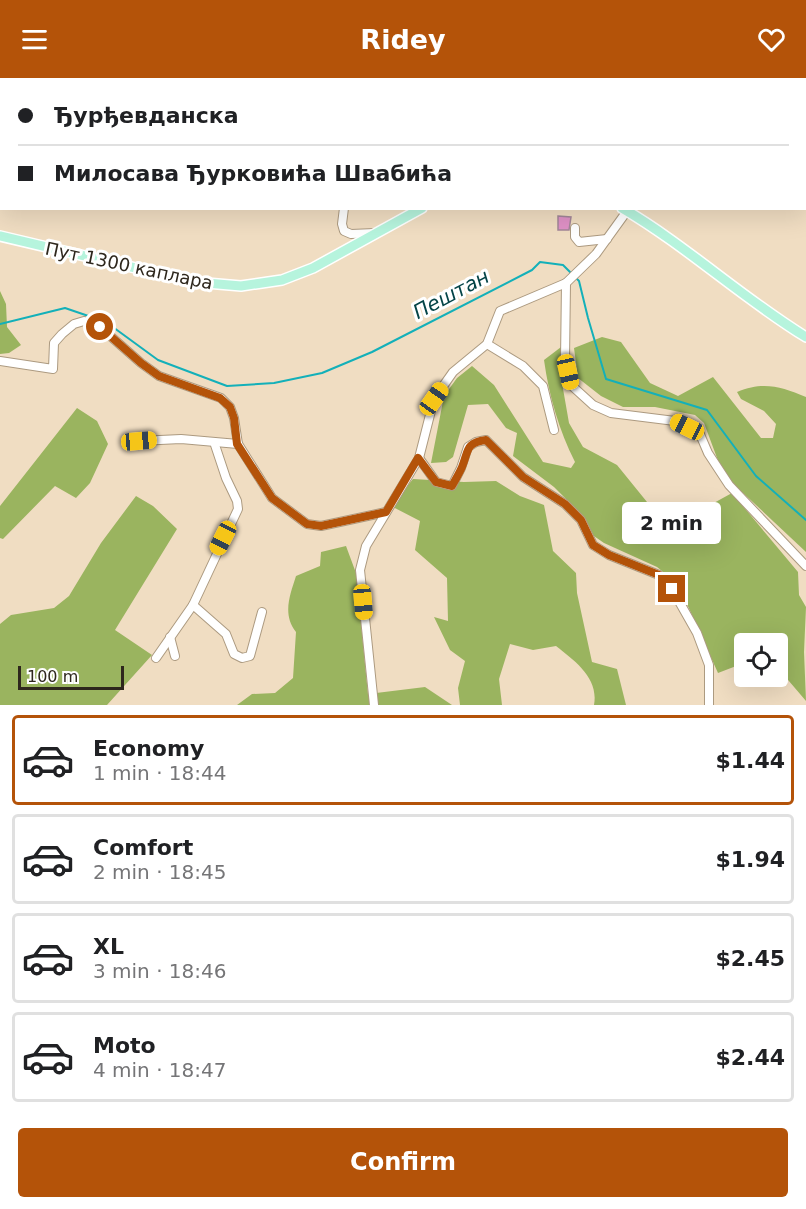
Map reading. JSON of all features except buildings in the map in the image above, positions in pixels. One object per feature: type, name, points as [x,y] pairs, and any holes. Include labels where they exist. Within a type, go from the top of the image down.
[{"type":"main road","name":"Пут 1300 каплара","points":[[0,236],[195,282],[232,286],[261,284],[294,276],[323,263],[418,210]]},
{"type":"main road","points":[[630,211],[765,311],[806,337]]},
{"type":"street","points":[[344,210],[342,224],[344,231],[351,234],[380,232]]},
{"type":"street","points":[[374,705],[360,570],[366,546],[418,458],[434,399],[453,372],[488,344],[500,310],[566,283],[585,266],[630,211]]},
{"type":"street","points":[[575,228],[575,237],[579,242],[607,238]]},
{"type":"street","points":[[566,283],[565,360],[571,385],[593,405],[611,413],[675,421],[699,432],[717,468],[729,485],[806,566]]},
{"type":"street","points":[[0,362],[53,369],[54,343],[74,324],[84,321],[100,327],[159,376],[220,398],[230,407],[234,418],[237,444],[272,498],[307,524],[321,526],[386,512]]},
{"type":"street","points":[[488,344],[524,366],[543,386],[554,430]]},
{"type":"street","points":[[139,441],[181,439],[237,444]]},
{"type":"street","points":[[418,458],[436,482],[452,486],[468,447],[486,440],[523,477],[573,512],[581,520],[593,545],[609,555],[659,575],[672,589],[697,633],[709,665],[709,705]]},
{"type":"street","points":[[156,658],[193,605],[238,509],[214,442]]},
{"type":"street","points":[[193,605],[226,634],[234,654],[242,658],[250,656],[262,612]]},
{"type":"street","points":[[170,637],[175,656]]},
{"type":"green space","points":[[0,291],[6,304],[7,327],[21,345],[9,353],[0,354]]},
{"type":"green space","points":[[602,337],[621,342],[650,383],[678,396],[713,377],[761,438],[773,438],[776,424],[764,411],[741,399],[737,392],[764,386],[788,390],[806,397],[806,552],[723,474],[704,423],[695,415],[655,407],[623,407],[601,396],[578,378],[574,348]]},
{"type":"green space","points":[[565,344],[562,383],[569,423],[583,447],[617,465],[647,502],[683,512],[701,510],[732,493],[798,572],[799,595],[806,607],[804,652],[806,701],[788,680],[788,633],[734,633],[734,667],[718,673],[678,584],[657,567],[604,543],[591,534],[577,510],[554,487],[513,456],[517,433],[506,428],[488,404],[468,405],[453,457],[446,462],[431,463],[444,396],[457,378],[472,366],[494,385],[543,462],[571,468],[575,462],[555,412],[544,360]]},
{"type":"green space","points":[[77,408],[97,421],[108,444],[90,483],[76,498],[55,486],[3,539],[0,538],[0,506]]},
{"type":"green space","points":[[413,479],[496,481],[520,496],[544,505],[553,551],[576,573],[577,593],[592,662],[617,669],[626,705],[594,705],[595,695],[589,678],[578,664],[556,646],[533,650],[510,644],[499,679],[502,705],[460,705],[458,688],[465,661],[450,650],[434,617],[448,621],[447,578],[415,550],[420,521],[391,506]]},
{"type":"green space","points":[[136,496],[153,506],[177,529],[115,630],[152,655],[107,705],[0,705],[0,624],[11,615],[54,608],[69,596],[101,543]]},
{"type":"green space","points":[[346,546],[356,573],[368,694],[425,687],[452,705],[237,705],[252,694],[275,693],[293,678],[296,632],[289,618],[288,604],[296,576],[320,566],[321,552]]},
{"type":"waterway","name":"Пештан","points":[[0,324],[65,308],[106,322],[158,360],[227,386],[274,383],[322,373],[372,352],[532,270],[540,262],[563,265],[572,274]]},
{"type":"waterway","name":"Пештан","points":[[576,278],[579,281],[606,379],[707,410],[756,476],[806,520]]},
{"type":"route","points":[[100,327],[159,376],[220,398],[230,407],[234,418],[237,444],[272,498],[307,524],[321,526],[331,522],[386,512],[418,458],[436,482],[452,486],[468,447],[486,440],[523,477],[565,504],[581,520],[593,545],[609,555],[659,575],[672,589]]}]
